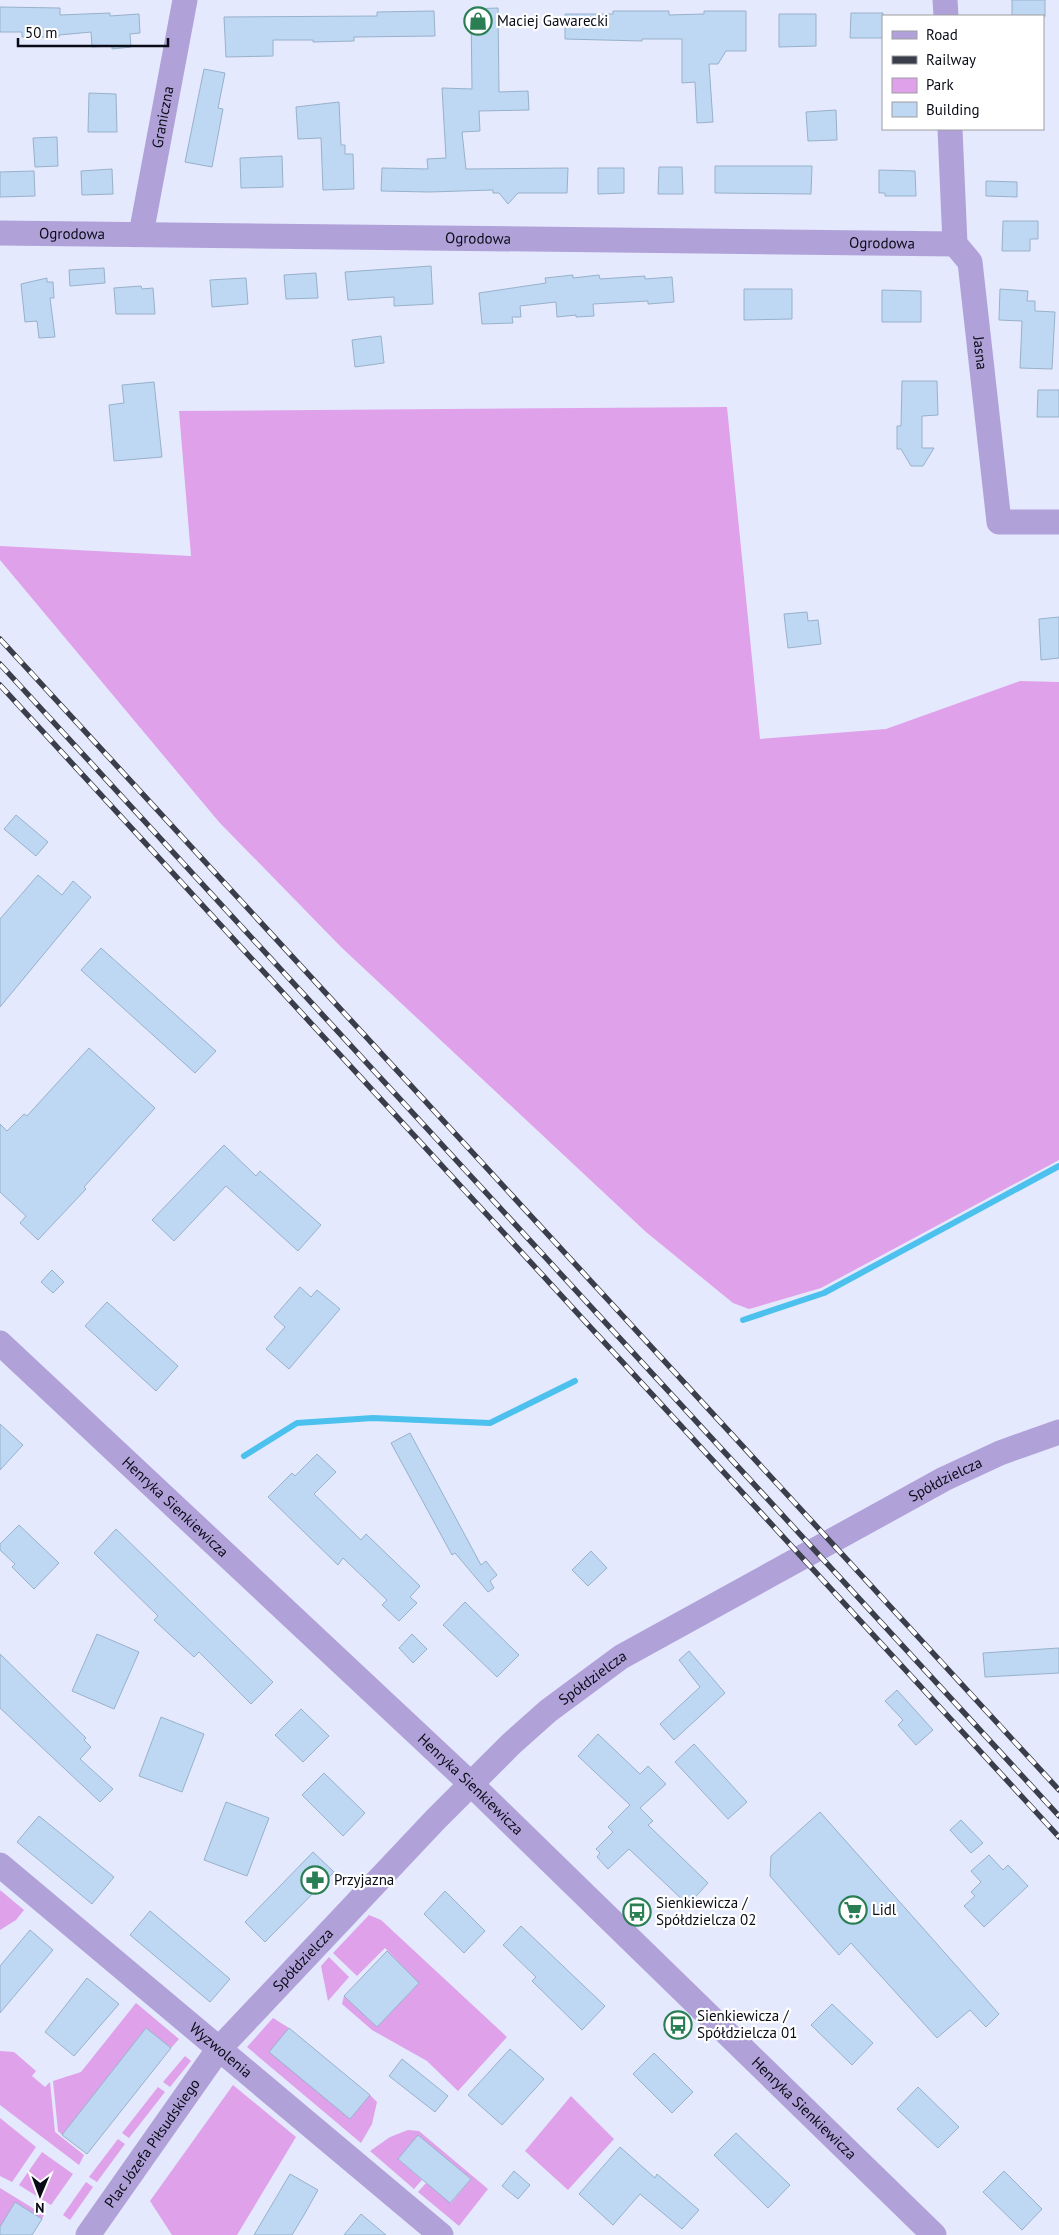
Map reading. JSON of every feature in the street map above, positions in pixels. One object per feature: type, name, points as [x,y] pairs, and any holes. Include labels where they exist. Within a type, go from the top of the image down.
[{"type":"street","name":"Graniczna","points":[[141,234],[185,0]]},
{"type":"street","points":[[945,0],[946,15]]},
{"type":"street","points":[[950,130],[955,244]]},
{"type":"street","name":"Ogrodowa","points":[[0,232],[955,244]]},
{"type":"street","name":"Jasna","points":[[955,244],[970,262],[999,522],[1059,522]]},
{"type":"street","name":"Henryka Sienkiewicza","points":[[0,1343],[471,1784],[934,2235]]},
{"type":"street","name":"Spółdzielcza","points":[[218,2050],[372,1886],[511,1744],[548,1711],[620,1658],[944,1478],[1000,1453],[1059,1432]]},
{"type":"street","name":"Wyzwolenia","points":[[0,1865],[218,2050],[355,2161],[441,2235]]},
{"type":"street","name":"Plac Józefa Piłsudskiego","points":[[88,2235],[218,2050]]},
{"type":"green space","points":[[727,407],[760,739],[886,729],[1020,681],[1059,682],[1059,1160],[821,1288],[749,1309],[733,1303],[646,1232],[341,947],[219,822],[0,560],[0,546],[191,556],[179,411]]},
{"type":"green space","points":[[0,1890],[24,1910],[16,1920],[0,1930]]},
{"type":"green space","points":[[369,1915],[381,1920],[507,2037],[458,2091],[427,2061],[372,2030],[342,2004],[344,1996],[377,2027],[419,1983],[385,1948],[357,1976],[333,1953]]},
{"type":"green space","points":[[329,1957],[349,1977],[328,2001],[321,1966]]},
{"type":"green space","points":[[136,2003],[179,2039],[171,2048],[146,2028],[62,2135],[58,2131],[53,2081],[81,2072]]},
{"type":"green space","points":[[273,2018],[289,2028],[270,2052],[350,2119],[370,2095],[377,2102],[372,2124],[361,2143],[247,2047]]},
{"type":"green space","points":[[0,2051],[14,2052],[36,2071],[32,2076],[45,2087],[50,2082],[55,2132],[84,2155],[79,2165],[0,2105]]},
{"type":"green space","points":[[185,2056],[191,2061],[170,2087],[163,2082]]},
{"type":"green space","points":[[233,2085],[296,2137],[237,2235],[172,2235],[150,2201]]},
{"type":"green space","points":[[158,2087],[165,2092],[129,2138],[122,2133]]},
{"type":"green space","points":[[571,2096],[614,2139],[568,2190],[525,2151]]},
{"type":"green space","points":[[0,2118],[36,2147],[12,2182],[0,2176]]},
{"type":"green space","points":[[408,2130],[419,2131],[488,2189],[459,2226],[418,2192],[426,2183],[451,2203],[471,2179],[418,2135],[398,2159],[422,2180],[414,2189],[370,2151],[390,2137]]},
{"type":"green space","points":[[118,2139],[125,2144],[97,2182],[89,2177]]},
{"type":"green space","points":[[42,2152],[73,2174],[51,2205],[19,2185]]},
{"type":"green space","points":[[86,2182],[93,2187],[70,2220],[63,2215]]},
{"type":"green space","points":[[0,2188],[44,2215],[42,2219],[15,2203],[0,2227]]},
{"type":"building","points":[[1012,0],[1045,0],[1045,16],[1012,15]]},
{"type":"building","points":[[0,7],[60,8],[60,15],[110,13],[110,16],[139,14],[140,33],[130,34],[131,47],[112,49],[112,46],[92,47],[91,32],[59,35],[59,37],[22,37],[22,32],[0,32]]},
{"type":"building","points":[[498,8],[499,92],[528,91],[529,110],[479,111],[480,131],[462,132],[466,169],[568,168],[567,193],[518,193],[508,204],[499,193],[493,193],[493,190],[381,191],[382,168],[428,169],[427,159],[446,158],[442,88],[472,89],[471,9]]},
{"type":"building","points":[[434,11],[435,36],[354,37],[354,41],[313,42],[313,40],[273,40],[273,56],[226,57],[224,17],[377,16],[377,12]]},
{"type":"building","points":[[613,11],[669,11],[669,15],[704,14],[704,11],[746,11],[746,51],[726,51],[718,64],[709,64],[713,122],[697,123],[695,82],[682,83],[682,39],[642,39],[642,41],[565,39],[565,14],[613,14]]},
{"type":"building","points":[[851,13],[883,13],[882,38],[850,38]]},
{"type":"building","points":[[779,14],[816,14],[816,46],[779,47]]},
{"type":"building","points":[[204,69],[225,73],[218,108],[223,109],[212,167],[185,162]]},
{"type":"building","points":[[89,93],[116,94],[117,132],[88,132]]},
{"type":"building","points":[[339,102],[341,145],[345,145],[345,154],[353,154],[354,189],[323,190],[321,138],[298,139],[296,107]]},
{"type":"building","points":[[836,110],[837,140],[808,141],[806,112]]},
{"type":"building","points":[[57,137],[58,166],[35,167],[33,138]]},
{"type":"building","points":[[282,156],[283,187],[241,188],[240,158]]},
{"type":"building","points":[[715,166],[812,166],[811,194],[715,193]]},
{"type":"building","points":[[659,167],[682,167],[683,194],[658,194]]},
{"type":"building","points":[[598,168],[624,168],[624,193],[598,194]]},
{"type":"building","points":[[112,169],[113,194],[82,195],[81,171]]},
{"type":"building","points":[[879,170],[915,171],[916,196],[885,196],[885,193],[879,193]]},
{"type":"building","points":[[34,171],[35,196],[0,197],[0,172]]},
{"type":"building","points":[[986,181],[1017,182],[1017,197],[986,196]]},
{"type":"building","points":[[1003,221],[1038,221],[1038,239],[1030,239],[1030,251],[1002,251]]},
{"type":"building","points":[[431,266],[433,304],[394,306],[394,297],[348,300],[345,272]]},
{"type":"building","points":[[104,268],[105,283],[70,286],[69,270]]},
{"type":"building","points":[[316,273],[318,298],[286,299],[284,275]]},
{"type":"building","points":[[573,275],[573,278],[599,275],[600,279],[645,276],[645,279],[672,277],[674,302],[648,304],[648,301],[593,304],[594,316],[576,317],[576,315],[557,317],[556,302],[520,306],[521,317],[512,317],[513,323],[482,324],[479,293],[546,283],[545,278]]},
{"type":"building","points":[[47,278],[47,282],[53,282],[54,298],[50,298],[55,337],[39,338],[37,321],[25,322],[21,284]]},
{"type":"building","points":[[246,278],[248,304],[212,307],[210,280]]},
{"type":"building","points":[[141,286],[142,289],[153,288],[155,314],[116,314],[114,288]]},
{"type":"building","points":[[744,289],[792,289],[792,319],[744,320]]},
{"type":"building","points":[[1000,289],[1028,291],[1027,301],[1035,301],[1035,311],[1055,312],[1052,369],[1020,368],[1022,321],[999,320]]},
{"type":"building","points":[[882,290],[921,291],[921,322],[882,322]]},
{"type":"building","points":[[381,336],[384,363],[355,367],[352,340]]},
{"type":"building","points":[[902,381],[937,381],[938,415],[922,416],[922,448],[934,448],[923,466],[911,466],[901,449],[897,449],[897,426],[901,426]]},
{"type":"building","points":[[154,382],[162,457],[114,461],[109,405],[124,403],[122,385]]},
{"type":"building","points":[[1038,390],[1059,390],[1059,417],[1037,417]]},
{"type":"building","points":[[807,612],[808,621],[818,620],[821,644],[788,648],[784,614]]},
{"type":"building","points":[[1059,617],[1059,658],[1041,660],[1039,619]]},
{"type":"building","points":[[16,815],[48,842],[36,856],[4,829]]},
{"type":"building","points":[[38,875],[62,895],[73,881],[91,897],[0,1007],[0,919]]},
{"type":"building","points":[[101,948],[216,1051],[195,1073],[81,970]]},
{"type":"building","points":[[89,1048],[155,1108],[84,1187],[86,1189],[38,1240],[20,1223],[26,1216],[0,1192],[0,1124],[7,1131],[24,1114],[27,1116]]},
{"type":"building","points":[[224,1145],[256,1176],[260,1171],[321,1225],[298,1251],[226,1186],[174,1241],[152,1220]]},
{"type":"building","points":[[52,1270],[64,1282],[53,1293],[41,1282]]},
{"type":"building","points":[[300,1287],[311,1297],[317,1290],[340,1309],[289,1369],[266,1349],[285,1327],[274,1317]]},
{"type":"building","points":[[107,1302],[178,1366],[156,1391],[85,1326]]},
{"type":"building","points":[[0,1424],[23,1445],[0,1470]]},
{"type":"building","points":[[410,1433],[481,1565],[486,1561],[497,1575],[490,1581],[494,1588],[488,1592],[455,1553],[452,1555],[391,1443]]},
{"type":"building","points":[[317,1454],[336,1472],[314,1494],[361,1540],[366,1534],[420,1586],[410,1597],[417,1603],[399,1621],[382,1605],[387,1600],[343,1558],[338,1565],[268,1497],[292,1473],[295,1476]]},
{"type":"building","points":[[19,1525],[59,1563],[34,1589],[12,1567],[15,1564],[0,1550],[0,1544]]},
{"type":"building","points":[[116,1529],[273,1682],[251,1704],[199,1652],[194,1657],[154,1620],[158,1616],[94,1553]]},
{"type":"building","points":[[591,1551],[607,1568],[588,1586],[572,1570]]},
{"type":"building","points":[[465,1602],[519,1655],[497,1677],[443,1625]]},
{"type":"building","points":[[97,1634],[139,1652],[114,1709],[72,1691]]},
{"type":"building","points":[[412,1634],[427,1649],[413,1663],[399,1648]]},
{"type":"building","points":[[1059,1648],[1059,1673],[985,1677],[983,1653]]},
{"type":"building","points":[[689,1651],[725,1693],[674,1740],[660,1724],[700,1687],[679,1660]]},
{"type":"building","points":[[0,1654],[86,1738],[84,1740],[91,1747],[80,1759],[113,1789],[100,1802],[0,1708]]},
{"type":"building","points":[[897,1690],[933,1730],[916,1745],[898,1725],[903,1720],[885,1701]]},
{"type":"building","points":[[301,1709],[329,1736],[303,1762],[275,1735]]},
{"type":"building","points":[[161,1717],[204,1734],[182,1792],[139,1776]]},
{"type":"building","points":[[598,1734],[640,1774],[648,1766],[666,1784],[640,1808],[653,1821],[648,1825],[708,1883],[688,1905],[629,1849],[608,1869],[597,1857],[600,1853],[596,1849],[613,1832],[608,1827],[630,1805],[578,1756]]},
{"type":"building","points":[[694,1744],[747,1802],[728,1819],[675,1762]]},
{"type":"building","points":[[324,1773],[365,1813],[343,1836],[302,1795]]},
{"type":"building","points":[[226,1802],[269,1818],[247,1876],[204,1860]]},
{"type":"building","name":"Lidl","points":[[820,1812],[999,2014],[986,2027],[970,2010],[937,2038],[851,1943],[839,1955],[770,1876],[771,1856]]},
{"type":"building","points":[[39,1816],[114,1877],[92,1904],[17,1842]]},
{"type":"building","points":[[961,1820],[983,1843],[971,1853],[950,1830]]},
{"type":"building","points":[[313,1852],[334,1872],[265,1942],[245,1922]]},
{"type":"building","points":[[989,1855],[1003,1870],[1008,1865],[1028,1886],[984,1927],[964,1906],[975,1896],[971,1892],[981,1882],[971,1871]]},
{"type":"building","points":[[445,1891],[485,1931],[464,1953],[424,1914]]},
{"type":"building","points":[[150,1911],[230,1979],[210,2002],[130,1935]]},
{"type":"building","points":[[521,1926],[605,2006],[582,2030],[532,1981],[536,1977],[503,1945]]},
{"type":"building","points":[[30,1930],[53,1950],[0,2013],[0,1966]]},
{"type":"building","points":[[387,1951],[419,1983],[377,2027],[344,1996]]},
{"type":"building","points":[[87,1978],[119,2004],[74,2056],[45,2032]]},
{"type":"building","points":[[832,2004],[873,2043],[852,2065],[811,2025]]},
{"type":"building","points":[[146,2028],[171,2048],[87,2154],[62,2135]]},
{"type":"building","points":[[289,2028],[370,2095],[350,2119],[269,2052]]},
{"type":"building","points":[[510,2049],[544,2079],[502,2125],[468,2095]]},
{"type":"building","points":[[654,2053],[693,2092],[672,2113],[633,2074]]},
{"type":"building","points":[[402,2059],[448,2096],[435,2112],[389,2076]]},
{"type":"building","points":[[918,2087],[959,2127],[938,2148],[897,2109]]},
{"type":"building","points":[[736,2133],[790,2185],[768,2208],[714,2155]]},
{"type":"building","points":[[418,2135],[471,2179],[450,2203],[398,2159]]},
{"type":"building","points":[[620,2147],[655,2178],[657,2174],[699,2210],[682,2229],[640,2194],[613,2225],[579,2194]]},
{"type":"building","points":[[514,2171],[530,2185],[518,2199],[502,2186]]},
{"type":"building","points":[[1004,2171],[1042,2209],[1022,2230],[983,2192]]},
{"type":"building","points":[[290,2174],[318,2190],[304,2215],[292,2235],[254,2235]]},
{"type":"building","points":[[15,2202],[42,2219],[32,2235],[0,2235],[0,2227]]},
{"type":"building","points":[[361,2214],[386,2235],[344,2235]]},
{"type":"waterway","points":[[743,1320],[824,1293],[1059,1166]]},
{"type":"waterway","points":[[244,1456],[297,1423],[373,1418],[490,1423],[575,1381]]},
{"type":"railway","points":[[0,639],[1059,1790]]},
{"type":"railway","points":[[0,664],[1059,1816]]},
{"type":"railway","points":[[0,685],[1059,1837]]},
{"type":"place","name":"Maciej Gawarecki","points":[[478,21]]},
{"type":"place","name":"Przyjazna","points":[[315,1880]]},
{"type":"place","name":"Lidl","points":[[853,1910]]},
{"type":"place","name":"Sienkiewicza / Spółdzielcza 02","points":[[637,1912]]},
{"type":"place","name":"Sienkiewicza / Spółdzielcza 01","points":[[678,2025]]}]
